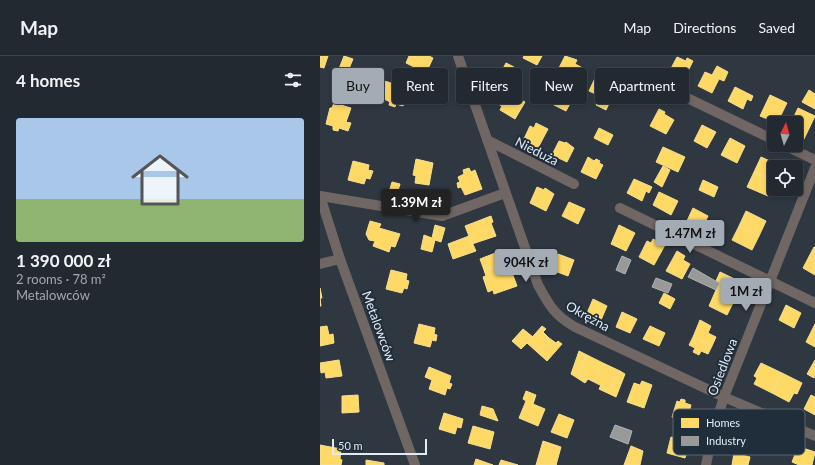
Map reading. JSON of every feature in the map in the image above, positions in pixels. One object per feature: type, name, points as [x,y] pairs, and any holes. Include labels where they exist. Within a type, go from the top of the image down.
[{"type":"street","name":"Okrężna","points":[[458,56],[538,285],[549,305],[558,316],[575,327],[752,409]]},
{"type":"street","points":[[689,99],[767,137]]},
{"type":"street","name":"Nieduża","points":[[487,140],[574,184]]},
{"type":"street","points":[[798,152],[815,160]]},
{"type":"street","name":"Osiedlowa","points":[[721,409],[724,397],[815,168]]},
{"type":"street","points":[[320,196],[442,216],[505,192]]},
{"type":"street","name":"Metalowców","points":[[320,196],[340,260],[415,465]]},
{"type":"street","points":[[620,208],[815,303]]},
{"type":"street","points":[[320,264],[340,260]]},
{"type":"street","name":"Okrężna","points":[[805,432],[815,436]]},
{"type":"street","name":"Osiedlowa","points":[[706,465],[709,455]]},
{"type":"building: Homes","points":[[320,56],[328,56],[324,68],[320,67]]},
{"type":"building: Homes","points":[[344,56],[353,59],[349,68],[339,68]]},
{"type":"building: Homes","points":[[409,56],[429,56],[433,58],[428,68],[416,68],[406,63]]},
{"type":"building: Homes","points":[[524,56],[542,56],[537,65],[523,58]]},
{"type":"building: Homes","points":[[565,56],[577,60],[575,64],[581,67],[580,68],[559,68]]},
{"type":"building: Homes","points":[[677,57],[686,61],[687,58],[693,61],[689,69],[671,68]]},
{"type":"building: Homes","points":[[506,63],[514,67],[514,68],[503,68]]},
{"type":"building: Homes","points":[[717,66],[728,72],[724,81],[719,79],[712,93],[698,86],[705,72],[712,75]]},
{"type":"building: Homes","points":[[595,78],[595,94],[589,91]]},
{"type":"building: Homes","points":[[384,81],[388,82],[384,99]]},
{"type":"building: Homes","points":[[388,82],[392,84],[392,104],[396,104],[395,107],[389,105],[390,102],[384,99]]},
{"type":"building: Homes","points":[[735,87],[753,96],[751,101],[747,99],[743,109],[728,101]]},
{"type":"building: Homes","points":[[809,90],[815,94],[815,109],[802,102]]},
{"type":"building: Homes","points":[[770,95],[787,103],[780,116],[767,116],[767,119],[760,116]]},
{"type":"building: Homes","points":[[522,100],[525,102],[515,119],[500,110],[502,106],[498,104],[522,104]]},
{"type":"building: Homes","points":[[334,104],[337,104],[351,108],[346,122],[351,123],[348,131],[339,128],[338,131],[333,130],[333,126],[326,124],[330,108],[332,108]]},
{"type":"building: Homes","points":[[552,104],[570,104],[566,111]]},
{"type":"building: Homes","points":[[596,104],[609,104],[606,110]]},
{"type":"building: Homes","points":[[798,108],[815,116],[804,139],[803,116],[794,116]]},
{"type":"building: Homes","points":[[659,109],[674,120],[666,134],[650,126]]},
{"type":"building: Homes","points":[[536,123],[548,129],[538,148],[523,141],[530,126],[534,128]]},
{"type":"building: Homes","points":[[702,125],[716,132],[707,148],[694,141]]},
{"type":"building: Homes","points":[[599,128],[613,135],[608,145],[594,138]]},
{"type":"building: Homes","points":[[730,138],[745,146],[737,163],[721,155]]},
{"type":"building: Homes","points":[[559,141],[566,142],[574,148],[567,162],[552,155]]},
{"type":"building: Homes","points":[[663,147],[685,157],[678,172],[656,162]]},
{"type":"building: Homes","points":[[588,157],[594,161],[596,159],[600,161],[599,163],[603,165],[596,179],[581,172]]},
{"type":"building: Homes","points":[[761,157],[768,160],[767,178],[754,172]]},
{"type":"building: Homes","points":[[416,159],[433,163],[429,185],[415,183],[416,176],[413,175]]},
{"type":"building: Homes","points":[[353,161],[369,165],[368,170],[373,171],[370,179],[366,178],[364,184],[348,180]]},
{"type":"building: Homes","points":[[663,166],[670,170],[662,187],[654,182]]},
{"type":"building: Homes","points":[[469,168],[471,172],[475,170],[482,189],[465,195],[461,187],[458,188],[457,183],[460,182],[458,177],[464,174],[463,170]]},
{"type":"building: Homes","points":[[754,172],[767,178],[767,196],[747,187]]},
{"type":"building: Homes","points":[[634,179],[652,187],[649,193],[646,191],[642,201],[627,193]]},
{"type":"building: Homes","points":[[703,180],[718,187],[714,197],[699,190]]},
{"type":"building: Homes","points":[[392,182],[400,184],[395,201],[387,199]]},
{"type":"building: Homes","points":[[537,187],[544,190],[545,188],[554,194],[546,211],[530,203]]},
{"type":"building: Homes","points":[[659,192],[678,201],[671,215],[653,205]]},
{"type":"building: Homes","points":[[569,202],[585,209],[578,224],[562,216]]},
{"type":"building: Homes","points":[[693,208],[708,216],[701,230],[686,223]]},
{"type":"building: Homes","points":[[746,211],[766,221],[759,236],[739,226]]},
{"type":"building: Homes","points":[[491,216],[493,222],[491,223],[496,236],[472,244],[465,226]]},
{"type":"building: Homes","points":[[370,221],[381,224],[379,228],[400,234],[395,247],[391,246],[389,252],[373,246],[375,241],[369,240],[366,234]]},
{"type":"building: Homes","points":[[435,225],[445,228],[441,242],[435,240],[432,252],[421,249],[424,235],[432,238]]},
{"type":"building: Homes","points":[[619,225],[635,233],[626,251],[611,244]]},
{"type":"building: Homes","points":[[739,226],[759,236],[752,250],[732,240]]},
{"type":"building: Homes","points":[[469,236],[476,251],[453,259],[448,244]]},
{"type":"building: Homes","points":[[653,239],[665,245],[654,265],[639,257],[647,241],[651,243]]},
{"type":"building: Homes","points":[[815,247],[815,275],[803,268]]},
{"type":"building: Homes","points":[[503,250],[508,262],[484,270],[480,259]]},
{"type":"building: Homes","points":[[677,251],[685,256],[683,260],[690,264],[682,279],[666,271]]},
{"type":"building: Homes","points":[[558,254],[574,260],[568,276],[552,270]]},
{"type":"building: Homes","points":[[508,262],[517,286],[494,294],[493,290],[488,292],[483,277],[486,276],[484,270]]},
{"type":"building: Homes","points":[[391,270],[407,274],[406,280],[409,281],[407,289],[404,288],[402,293],[386,289]]},
{"type":"building: Homes","points":[[720,272],[739,281],[734,290],[738,292],[735,299],[716,290],[719,283],[716,281]]},
{"type":"building: Homes","points":[[716,290],[735,299],[727,315],[709,306]]},
{"type":"building: Homes","points":[[664,293],[675,299],[670,309],[659,303]]},
{"type":"building: Homes","points":[[593,299],[607,306],[601,320],[587,313]]},
{"type":"building: Homes","points":[[786,305],[801,313],[794,328],[779,320]]},
{"type":"building: Homes","points":[[622,312],[637,319],[630,333],[616,327]]},
{"type":"building: Homes","points":[[700,320],[711,326],[708,333],[716,337],[712,346],[693,337]]},
{"type":"building: Homes","points":[[419,324],[435,328],[434,334],[437,335],[436,341],[432,340],[430,347],[414,343]]},
{"type":"building: Homes","points":[[815,324],[815,347],[806,342]]},
{"type":"building: Homes","points":[[327,326],[329,335],[333,334],[334,343],[320,346],[320,327]]},
{"type":"building: Homes","points":[[542,326],[546,329],[543,332],[549,338],[537,352],[527,343]]},
{"type":"building: Homes","points":[[650,326],[665,333],[659,346],[643,339]]},
{"type":"building: Homes","points":[[523,329],[533,337],[521,349],[512,341]]},
{"type":"building: Homes","points":[[693,337],[712,346],[708,354],[701,351],[699,355],[693,352],[695,348],[689,345]]},
{"type":"building: Homes","points":[[549,338],[556,343],[558,341],[562,344],[547,361],[537,352]]},
{"type":"building: Homes","points":[[579,351],[587,355],[578,374],[588,379],[585,383],[571,374]]},
{"type":"building: Homes","points":[[587,355],[603,363],[594,382],[578,374]]},
{"type":"building: Homes","points":[[339,360],[342,376],[326,378],[325,372],[321,373],[320,363]]},
{"type":"building: Homes","points":[[815,360],[815,375],[814,378],[807,374]]},
{"type":"building: Homes","points":[[603,363],[620,371],[610,390],[594,382]]},
{"type":"building: Homes","points":[[761,363],[782,373],[772,393],[754,384],[757,378],[754,376]]},
{"type":"building: Homes","points":[[429,367],[451,376],[449,383],[452,384],[450,389],[447,388],[445,395],[429,389],[432,380],[425,377]]},
{"type":"building: Homes","points":[[620,371],[625,374],[616,397],[599,389],[601,385],[610,390]]},
{"type":"building: Homes","points":[[782,373],[802,383],[797,394],[794,393],[789,402],[772,393]]},
{"type":"building: Homes","points":[[642,381],[652,385],[644,408],[627,402],[634,383],[640,385]]},
{"type":"building: Homes","points":[[526,391],[536,395],[533,404],[545,409],[538,426],[519,418],[526,401],[523,399]]},
{"type":"building: Homes","points":[[358,395],[359,412],[342,413],[342,396]]},
{"type":"building: Homes","points":[[811,395],[815,397],[815,415],[804,409]]},
{"type":"building: Homes","points":[[681,399],[685,400],[685,403],[691,405],[690,409],[674,409],[677,401],[680,402]]},
{"type":"building: Homes","points":[[482,406],[493,409],[498,421],[480,415]]},
{"type":"building: Homes","points":[[444,413],[463,419],[461,428],[457,427],[455,434],[439,429]]},
{"type":"building: Homes","points":[[559,414],[574,420],[567,438],[551,432]]},
{"type":"building: Homes","points":[[473,426],[494,432],[490,449],[468,443]]},
{"type":"building: Homes","points":[[671,437],[673,438],[673,455],[667,453]]},
{"type":"building: Homes","points":[[543,441],[561,447],[556,465],[536,465]]},
{"type":"building: Homes","points":[[320,445],[341,449],[341,465],[320,465]]},
{"type":"building: Homes","points":[[631,446],[643,451],[640,465],[624,465]]},
{"type":"building: Homes","points":[[805,449],[815,452],[812,465],[799,465],[792,462],[795,455],[805,455]]},
{"type":"building: Homes","points":[[674,455],[686,455],[685,458]]},
{"type":"building: Homes","points":[[734,455],[750,457],[748,465],[732,465]]},
{"type":"building: Homes","points":[[476,459],[493,465],[474,465]]},
{"type":"building: Homes","points":[[366,460],[384,463],[384,465],[366,465]]},
{"type":"building: Homes","points":[[501,460],[518,465],[499,465]]},
{"type":"building: Industry","points":[[622,256],[631,260],[625,274],[616,270]]},
{"type":"building: Industry","points":[[693,268],[719,283],[716,290],[688,277]]},
{"type":"building: Industry","points":[[656,278],[672,284],[668,293],[652,287]]},
{"type":"building: Industry","points":[[615,425],[632,431],[628,444],[610,437]]}]
